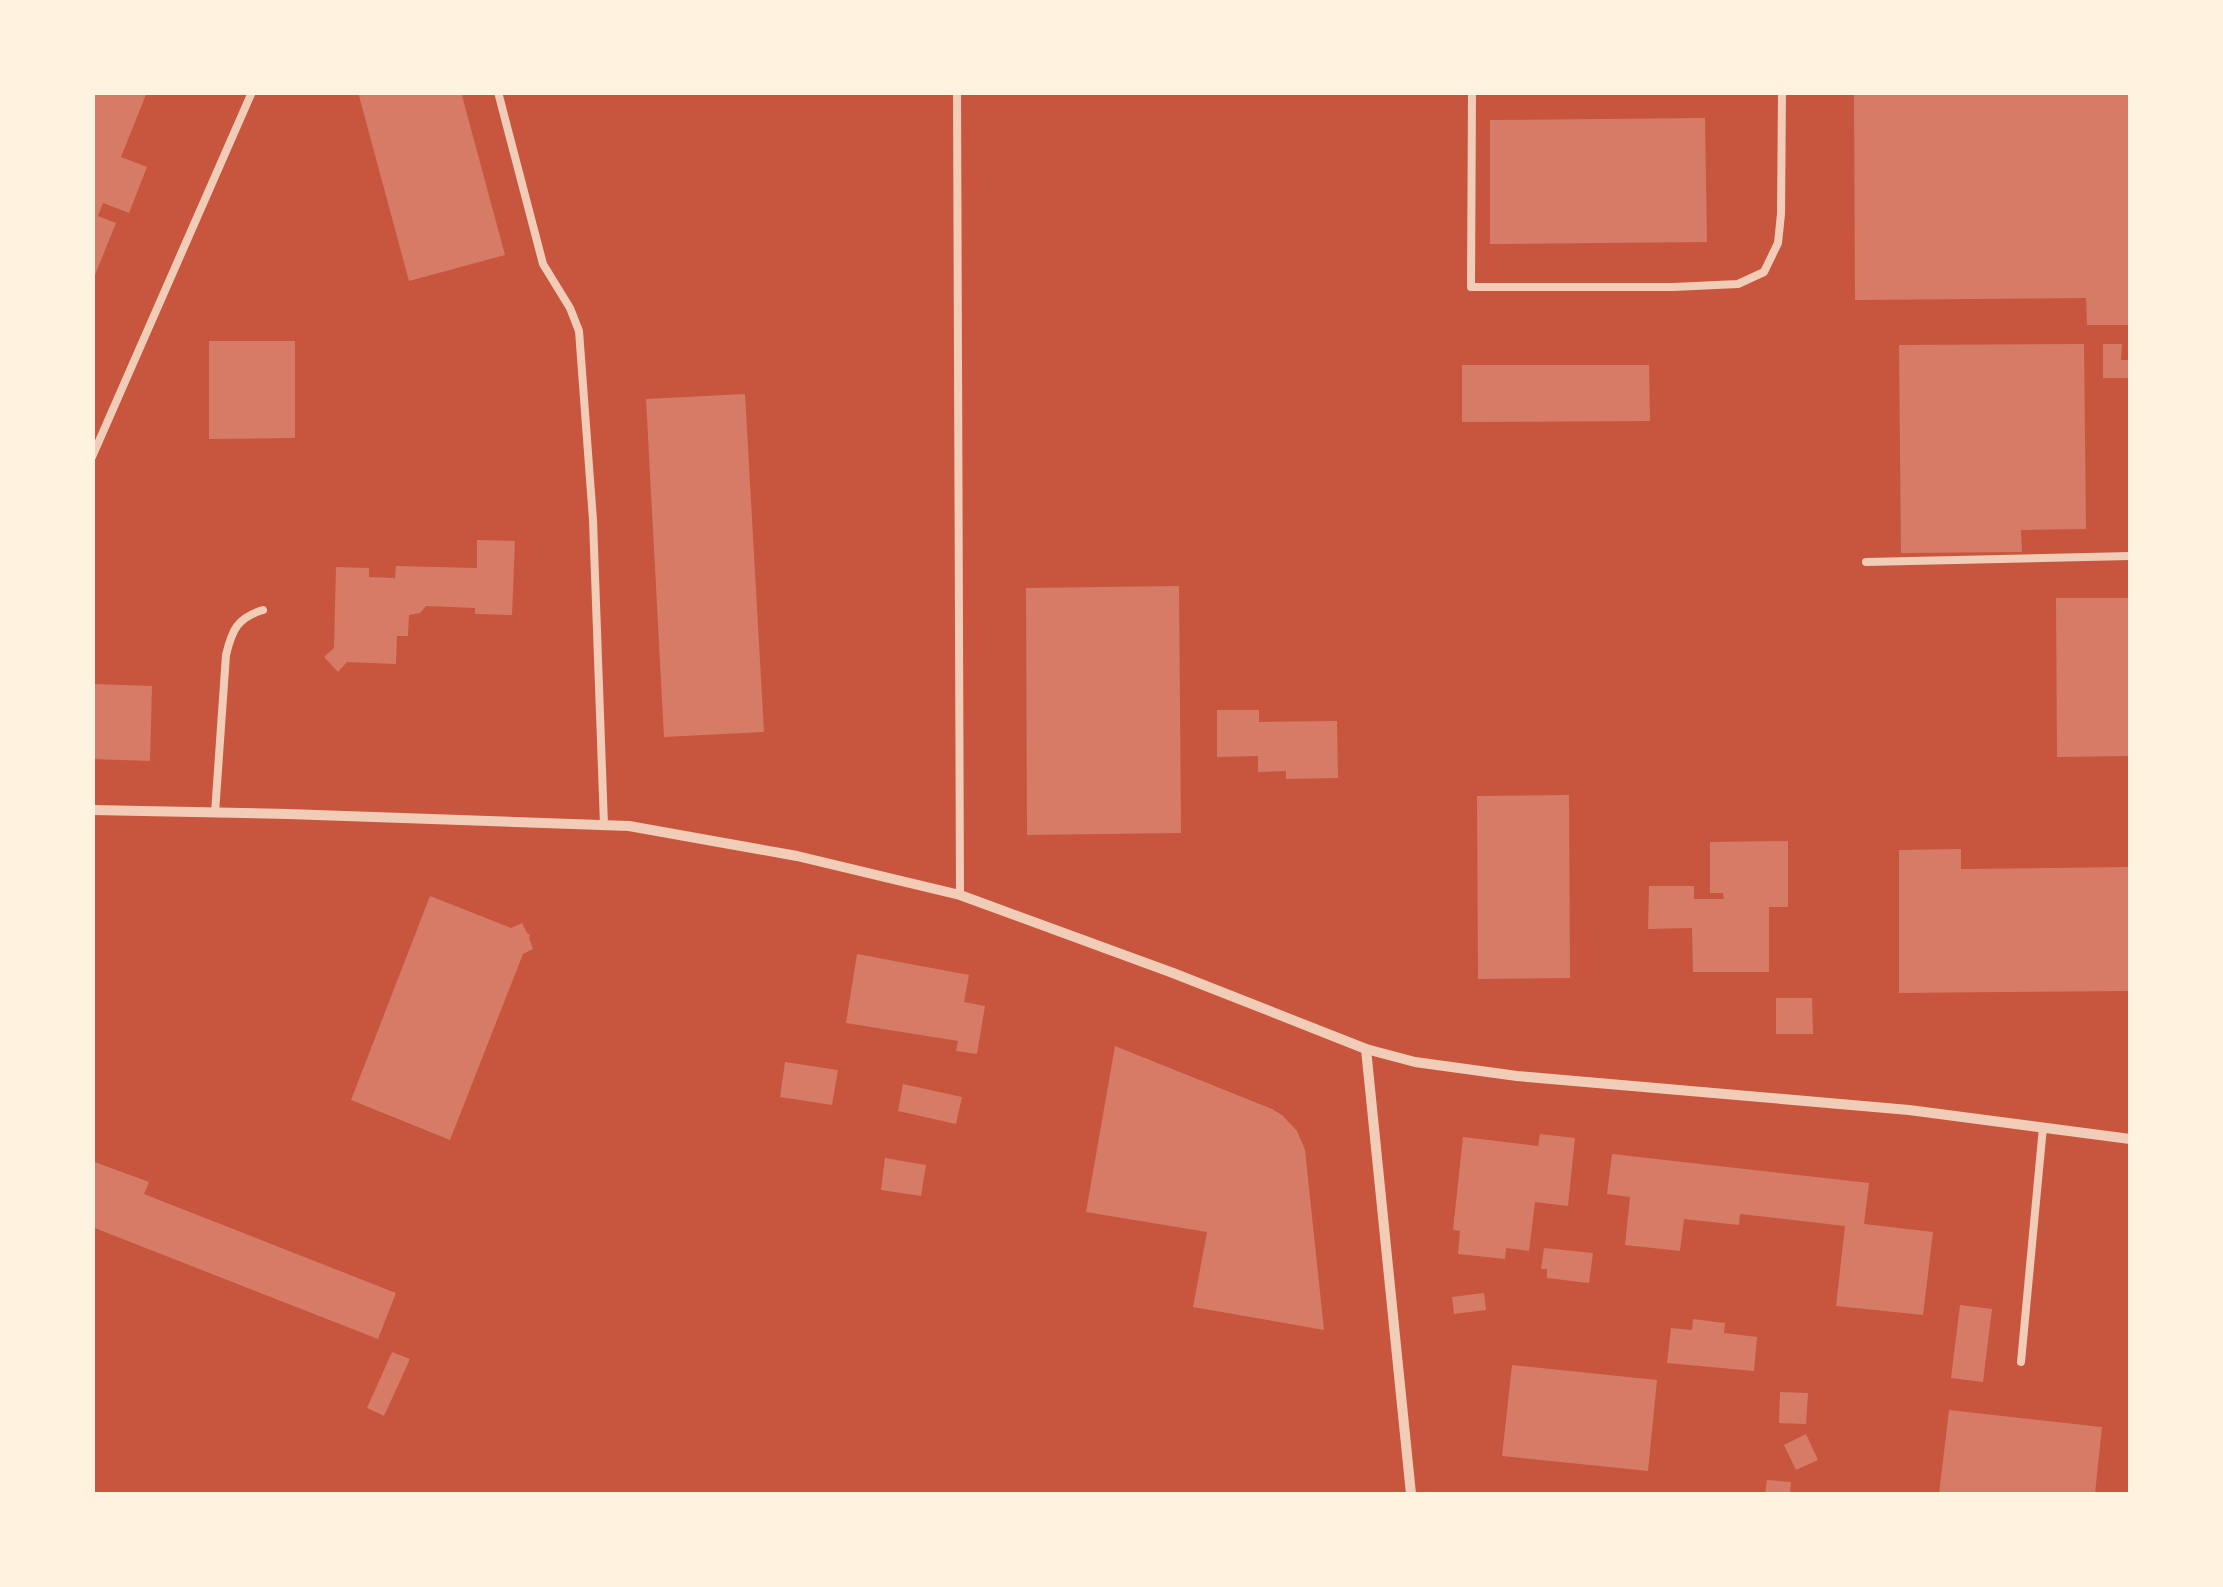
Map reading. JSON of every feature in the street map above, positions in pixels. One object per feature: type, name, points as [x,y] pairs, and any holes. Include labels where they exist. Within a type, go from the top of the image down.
[{"type":"street","points":[[92,810],[628,826],[797,856],[960,894],[1366,1049],[1415,1062],[1517,1076],[1909,1110],[2130,1139]]},
{"type":"street","points":[[1366,1049],[1411,1494]]},
{"type":"lane","points":[[92,458],[252,92]]},
{"type":"lane","points":[[498,92],[543,264],[570,308],[579,332],[593,520],[604,825]]},
{"type":"lane","points":[[956,92],[960,894]]},
{"type":"lane","points":[[1472,92],[1472,287],[1673,287],[1738,284],[1764,272],[1778,243],[1782,92]]},
{"type":"lane","points":[[1866,562],[2130,556]]},
{"type":"lane","points":[[216,813],[226,655],[232,632],[247,615],[263,610]]},
{"type":"lane","points":[[2021,1362],[2043,1127]]},
{"type":"building","points":[[92,92],[147,92],[121,157],[147,167],[129,213],[103,203],[98,216],[116,223],[93,280]]},
{"type":"building","points":[[358,92],[461,92],[505,255],[409,281]]},
{"type":"building","points":[[1854,92],[2130,92],[2130,325],[2087,325],[2086,298],[1855,300]]},
{"type":"building","points":[[1705,118],[1707,242],[1490,244],[1490,120]]},
{"type":"building","points":[[209,341],[295,341],[295,438],[209,439]]},
{"type":"building","points":[[2084,344],[2086,529],[2021,530],[2022,552],[1901,553],[1899,345]]},
{"type":"building","points":[[2103,344],[2122,344],[2121,360],[2130,360],[2130,378],[2103,378]]},
{"type":"building","points":[[1462,365],[1649,365],[1650,421],[1462,422]]},
{"type":"building","points":[[745,394],[764,732],[664,737],[646,399]]},
{"type":"building","points":[[477,540],[515,541],[512,615],[475,614],[475,608],[426,606],[420,613],[409,615],[408,636],[397,636],[396,664],[347,662],[338,672],[324,657],[334,648],[336,567],[369,568],[369,577],[395,578],[396,566],[477,568]]},
{"type":"building","points":[[1179,586],[1181,833],[1027,835],[1026,588]]},
{"type":"building","points":[[2056,598],[2130,598],[2130,756],[2057,757]]},
{"type":"building","points":[[93,684],[152,686],[150,761],[92,759]]},
{"type":"building","points":[[1217,710],[1259,710],[1259,722],[1337,721],[1338,778],[1286,779],[1286,771],[1258,772],[1258,756],[1217,757]]},
{"type":"building","points":[[1569,795],[1570,978],[1478,979],[1477,796]]},
{"type":"building","points":[[1788,841],[1788,907],[1769,907],[1769,972],[1693,972],[1692,928],[1648,929],[1649,886],[1694,886],[1694,899],[1724,899],[1723,893],[1710,893],[1710,842]]},
{"type":"building","points":[[1961,849],[1961,869],[2130,867],[2130,991],[1899,993],[1899,850]]},
{"type":"building","points":[[430,896],[511,928],[522,923],[533,949],[523,954],[450,1140],[351,1100]]},
{"type":"building","points":[[857,954],[969,975],[964,1002],[985,1006],[977,1054],[956,1051],[958,1041],[846,1023]]},
{"type":"building","points":[[1776,998],[1812,998],[1813,1034],[1776,1034]]},
{"type":"building","points":[[1115,1046],[1272,1109],[1297,1131],[1305,1150],[1324,1330],[1193,1307],[1207,1232],[1086,1212]]},
{"type":"building","points":[[785,1062],[838,1070],[832,1105],[780,1097]]},
{"type":"building","points":[[903,1084],[962,1097],[956,1124],[898,1111]]},
{"type":"building","points":[[1540,1134],[1575,1138],[1568,1206],[1535,1202],[1529,1251],[1506,1248],[1505,1259],[1458,1254],[1460,1231],[1453,1230],[1463,1137],[1538,1146]]},
{"type":"building","points":[[1612,1154],[1869,1183],[1864,1224],[1933,1232],[1923,1315],[1836,1306],[1845,1226],[1740,1214],[1739,1225],[1684,1219],[1680,1251],[1625,1245],[1630,1197],[1607,1194]]},
{"type":"building","points":[[885,1158],[926,1165],[921,1196],[881,1190]]},
{"type":"building","points":[[92,1161],[149,1182],[144,1194],[396,1293],[378,1339],[92,1227]]},
{"type":"building","points":[[1544,1248],[1593,1253],[1589,1283],[1547,1278],[1547,1269],[1541,1269]]},
{"type":"building","points":[[1484,1293],[1486,1310],[1454,1314],[1452,1297]]},
{"type":"building","points":[[1960,1305],[1992,1309],[1983,1382],[1951,1378]]},
{"type":"building","points":[[1693,1319],[1725,1323],[1724,1333],[1757,1337],[1754,1371],[1667,1363],[1671,1328],[1692,1330]]},
{"type":"building","points":[[392,1352],[410,1359],[384,1416],[367,1408]]},
{"type":"building","points":[[1512,1365],[1657,1380],[1648,1471],[1502,1456]]},
{"type":"building","points":[[1780,1392],[1808,1393],[1806,1424],[1779,1423]]},
{"type":"building","points":[[1949,1410],[2102,1427],[2095,1494],[1939,1494]]},
{"type":"building","points":[[1806,1434],[1818,1460],[1796,1470],[1784,1445]]},
{"type":"building","points":[[1767,1480],[1791,1482],[1790,1494],[1765,1494]]}]
